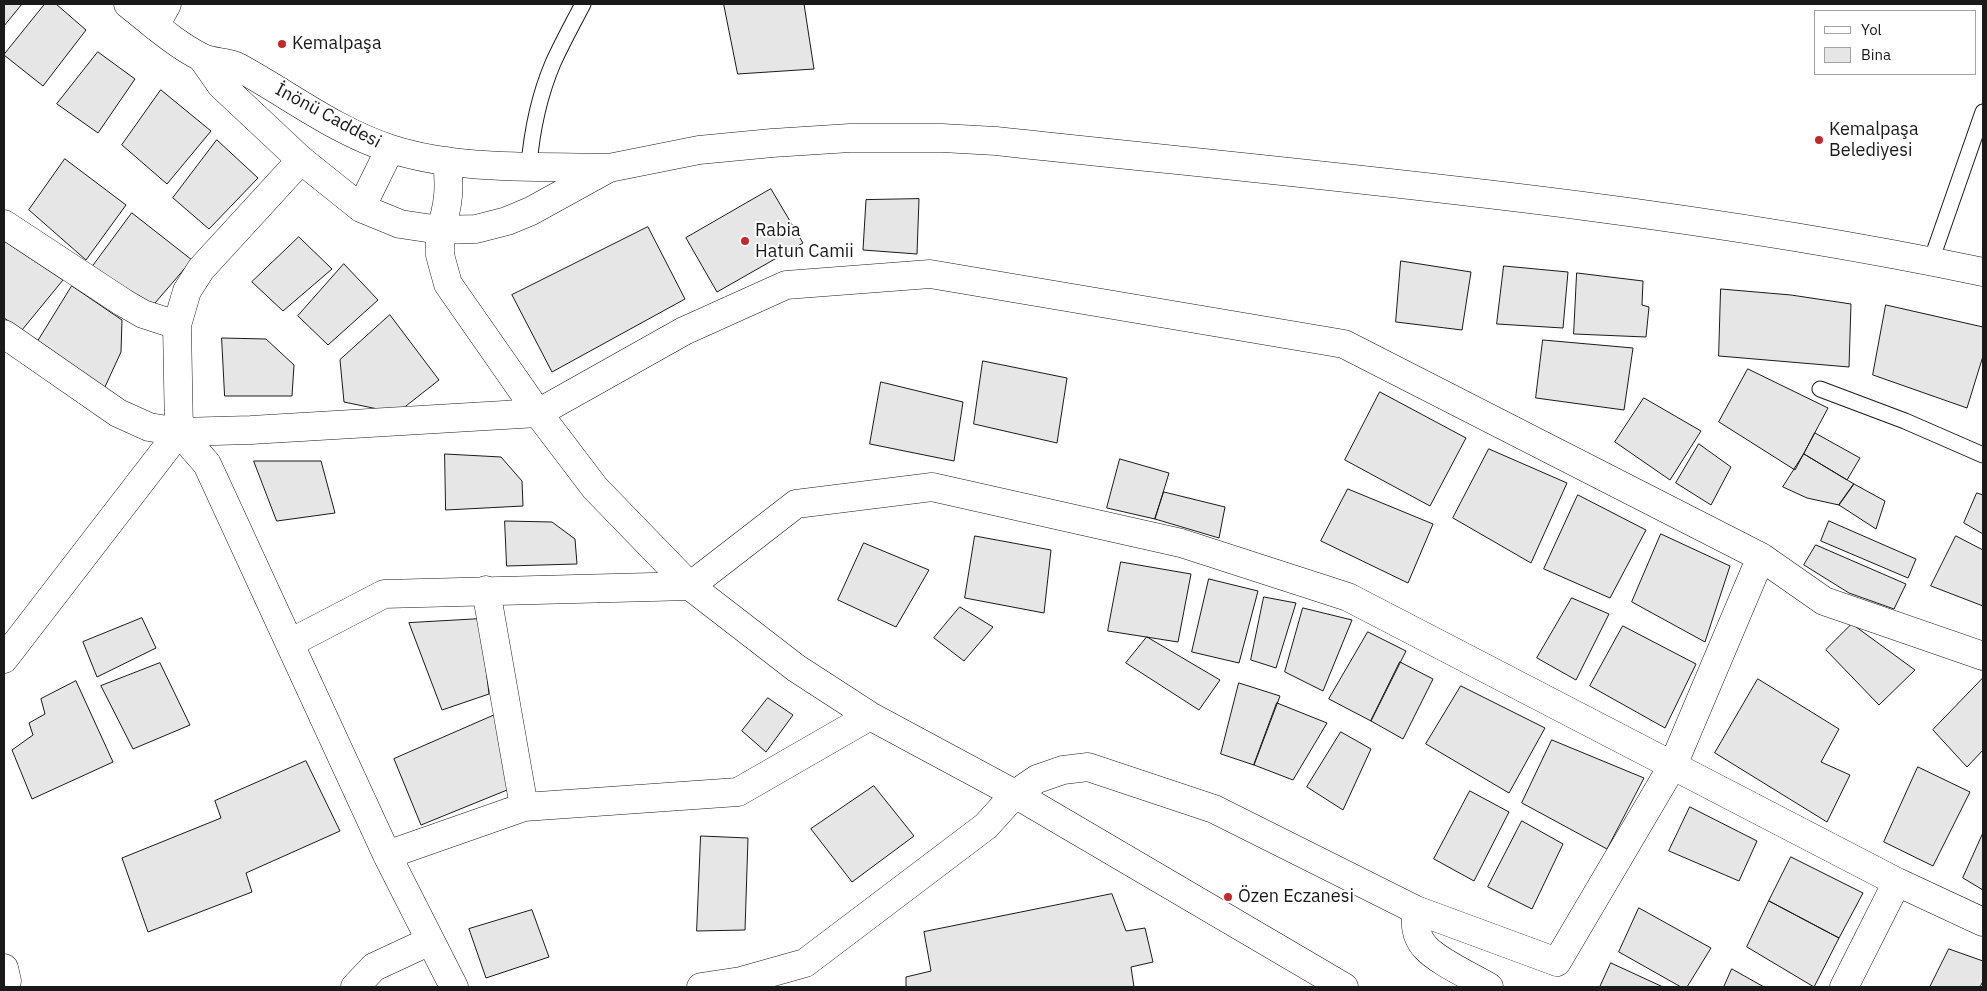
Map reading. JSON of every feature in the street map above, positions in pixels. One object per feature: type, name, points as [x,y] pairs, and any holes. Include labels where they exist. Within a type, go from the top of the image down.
[{"type":"street","name":"İnönü Caddesi","points":[[128,4],[161,15],[202,58],[235,66],[329,121],[390,149],[447,161],[480,164],[609,168]]},
{"type":"street","points":[[202,58],[221,86],[301,160],[361,208],[400,224],[440,230],[476,229],[507,221],[532,211],[609,168],[699,150],[850,138],[942,138],[1484,192],[1789,235],[1983,272]]},
{"type":"street","points":[[361,208],[390,149]]},
{"type":"street","points":[[4,660],[179,432],[177,325],[187,291],[201,269],[301,160]]},
{"type":"street","points":[[447,161],[450,182],[448,205],[440,230],[440,255],[448,284],[538,413],[595,488],[690,586],[796,668],[870,716],[1015,794],[1344,987]]},
{"type":"street","points":[[4,224],[124,303],[143,314],[177,325]]},
{"type":"street","points":[[4,334],[118,413],[149,427],[179,432],[251,430],[538,413],[684,331],[786,285],[930,274],[1344,344],[1761,557],[1824,601],[1983,656]]},
{"type":"street","points":[[179,432],[207,464],[386,855],[454,987]]},
{"type":"street","points":[[290,643],[384,594],[690,586],[796,504],[932,487],[1181,543],[1348,596],[1897,882],[1983,922]]},
{"type":"street","points":[[701,987],[741,981],[805,963],[986,826],[1015,794],[1037,779],[1063,770],[1088,768],[1214,808],[1416,910],[1557,962],[1673,765],[1761,557]]},
{"type":"street","points":[[486,590],[524,807]]},
{"type":"street","points":[[386,855],[524,807],[738,792],[870,716]]},
{"type":"street","points":[[1844,987],[1897,882]]},
{"type":"street","points":[[1416,910],[1415,922],[1418,935],[1425,947],[1436,957],[1489,987]]},
{"type":"street","points":[[355,987],[374,967],[430,941]]},
{"type":"lane","points":[[529,165],[535,117],[543,90],[553,63],[583,4]]},
{"type":"lane","points":[[1931,261],[1983,112]]},
{"type":"lane","points":[[1820,389],[1905,421],[1983,455]]},
{"type":"building","points":[[4,4],[22,4],[4,26]]},
{"type":"building","points":[[45,4],[56,4],[86,30],[43,86],[4,55]]},
{"type":"building","points":[[724,4],[804,4],[814,69],[738,74]]},
{"type":"building","points":[[98,52],[135,79],[98,133],[57,104]]},
{"type":"building","points":[[161,90],[211,131],[167,184],[122,145]]},
{"type":"building","points":[[217,140],[258,178],[209,229],[173,198]]},
{"type":"building","points":[[65,159],[126,205],[86,260],[29,210]]},
{"type":"building","name":"Rabia Hatun Camii","points":[[771,189],[803,243],[717,292],[686,238]]},
{"type":"building","points":[[919,199],[917,254],[863,250],[866,200]]},
{"type":"building","points":[[132,213],[192,260],[149,310],[90,270]]},
{"type":"building","points":[[648,227],[685,299],[552,372],[512,295]]},
{"type":"building","points":[[299,237],[332,269],[283,311],[252,282]]},
{"type":"building","points":[[4,241],[63,280],[22,330],[4,318]]},
{"type":"building","points":[[1401,261],[1471,272],[1462,330],[1396,322]]},
{"type":"building","points":[[344,264],[378,300],[328,345],[298,316]]},
{"type":"building","points":[[1504,266],[1568,272],[1563,328],[1497,324]]},
{"type":"building","points":[[1577,273],[1643,281],[1642,305],[1649,307],[1646,337],[1574,334]]},
{"type":"building","points":[[72,286],[122,320],[121,352],[104,389],[35,346]]},
{"type":"building","points":[[1721,289],[1791,295],[1851,304],[1849,367],[1719,356]]},
{"type":"building","points":[[1886,305],[1983,327],[1983,356],[1967,408],[1873,375]]},
{"type":"building","points":[[390,315],[439,380],[397,413],[344,402],[340,360]]},
{"type":"building","points":[[222,338],[266,339],[294,365],[292,396],[225,396]]},
{"type":"building","points":[[1543,340],[1633,348],[1624,410],[1536,398]]},
{"type":"building","points":[[983,361],[1067,378],[1057,443],[974,424]]},
{"type":"building","points":[[1748,369],[1828,408],[1795,470],[1719,422]]},
{"type":"building","points":[[881,382],[963,402],[954,461],[870,444]]},
{"type":"building","points":[[1380,392],[1466,438],[1430,506],[1345,460]]},
{"type":"building","points":[[1644,398],[1701,431],[1670,480],[1615,442]]},
{"type":"building","points":[[1815,433],[1860,458],[1847,480],[1804,454]]},
{"type":"building","points":[[1699,444],[1731,467],[1711,505],[1676,483]]},
{"type":"building","points":[[1489,449],[1567,483],[1531,563],[1453,518]]},
{"type":"building","points":[[445,454],[501,457],[522,481],[523,506],[446,510]]},
{"type":"building","points":[[1804,454],[1854,484],[1839,505],[1807,498],[1783,487]]},
{"type":"building","points":[[1120,459],[1169,473],[1155,519],[1107,508]]},
{"type":"building","points":[[254,461],[321,461],[335,513],[277,521]]},
{"type":"building","points":[[1854,484],[1885,501],[1876,529],[1839,505]]},
{"type":"building","points":[[1348,489],[1433,524],[1408,583],[1321,541]]},
{"type":"building","points":[[1164,492],[1225,507],[1219,538],[1155,519]]},
{"type":"building","points":[[1977,493],[1983,495],[1983,534],[1964,523]]},
{"type":"building","points":[[1578,495],[1646,530],[1610,598],[1544,569]]},
{"type":"building","points":[[505,521],[552,522],[575,539],[577,564],[507,566]]},
{"type":"building","points":[[1829,521],[1916,559],[1908,578],[1821,541]]},
{"type":"building","points":[[1661,534],[1730,566],[1705,642],[1632,602]]},
{"type":"building","points":[[975,536],[1051,550],[1044,613],[965,598]]},
{"type":"building","points":[[1956,536],[1983,550],[1983,606],[1931,586]]},
{"type":"building","points":[[864,543],[929,570],[896,627],[838,600]]},
{"type":"building","points":[[1816,545],[1906,584],[1894,609],[1849,593],[1804,565]]},
{"type":"building","points":[[1121,562],[1191,574],[1178,642],[1108,631]]},
{"type":"building","points":[[1209,579],[1258,591],[1239,663],[1192,652]]},
{"type":"building","points":[[1264,597],[1296,603],[1276,668],[1251,660]]},
{"type":"building","points":[[1572,598],[1609,614],[1576,680],[1537,658]]},
{"type":"building","points":[[960,607],[993,627],[964,661],[934,638]]},
{"type":"building","points":[[1303,608],[1352,620],[1323,691],[1285,672]]},
{"type":"building","points":[[142,618],[156,648],[97,677],[83,642]]},
{"type":"building","points":[[480,619],[489,694],[442,710],[409,623]]},
{"type":"building","points":[[1852,624],[1915,670],[1879,705],[1826,650]]},
{"type":"building","points":[[1623,626],[1696,664],[1665,728],[1590,686]]},
{"type":"building","points":[[1368,632],[1406,651],[1371,721],[1329,699]]},
{"type":"building","points":[[1147,637],[1220,680],[1199,710],[1126,663]]},
{"type":"building","points":[[1400,662],[1433,679],[1403,739],[1371,721]]},
{"type":"building","points":[[160,663],[190,725],[133,749],[101,686]]},
{"type":"building","points":[[1983,678],[1983,750],[1967,767],[1933,730]]},
{"type":"building","points":[[1758,679],[1839,729],[1821,762],[1850,775],[1827,822],[1715,753]]},
{"type":"building","points":[[76,681],[113,762],[32,799],[12,750],[33,735],[29,723],[45,714],[41,699]]},
{"type":"building","points":[[1239,683],[1280,696],[1254,765],[1221,754]]},
{"type":"building","points":[[1461,686],[1545,728],[1509,793],[1426,744]]},
{"type":"building","points":[[768,698],[793,715],[766,752],[742,731]]},
{"type":"building","points":[[1277,703],[1327,723],[1293,780],[1254,765]]},
{"type":"building","points":[[497,714],[512,788],[421,825],[394,759]]},
{"type":"building","points":[[1341,732],[1371,749],[1343,810],[1307,787]]},
{"type":"building","points":[[1552,740],[1644,778],[1607,849],[1522,803]]},
{"type":"building","points":[[306,761],[340,831],[246,873],[252,892],[148,932],[122,858],[221,818],[215,801]]},
{"type":"building","points":[[1918,767],[1970,792],[1933,866],[1884,842]]},
{"type":"building","points":[[874,786],[914,836],[852,882],[811,829]]},
{"type":"building","points":[[1470,791],[1509,812],[1474,881],[1434,859]]},
{"type":"building","points":[[1690,807],[1757,841],[1739,881],[1669,851]]},
{"type":"building","points":[[1522,821],[1563,844],[1532,909],[1488,887]]},
{"type":"building","points":[[1983,833],[1983,890],[1963,878]]},
{"type":"building","points":[[701,836],[748,838],[745,930],[697,931]]},
{"type":"building","points":[[1791,857],[1863,893],[1839,938],[1769,901]]},
{"type":"building","points":[[1112,894],[1126,931],[1145,928],[1153,962],[1131,967],[1134,987],[906,987],[906,977],[931,971],[924,932]]},
{"type":"building","points":[[1769,901],[1839,938],[1814,987],[1747,947]]},
{"type":"building","points":[[1639,908],[1711,948],[1687,987],[1681,987],[1619,952]]},
{"type":"building","points":[[532,910],[549,957],[486,978],[469,929]]},
{"type":"building","points":[[1949,949],[1983,961],[1983,981],[1980,987],[1930,987]]},
{"type":"building","points":[[1611,963],[1663,987],[1600,987]]},
{"type":"building","points":[[1732,969],[1764,987],[1724,987]]},
{"type":"place","name":"Kemalpaşa","points":[[282,44]]},
{"type":"place","name":"Kemalpaşa Belediyesi","points":[[1819,140]]},
{"type":"place","name":"Rabia Hatun Camii","points":[[745,241]]},
{"type":"place","name":"Özen Eczanesi","points":[[1228,897]]}]
